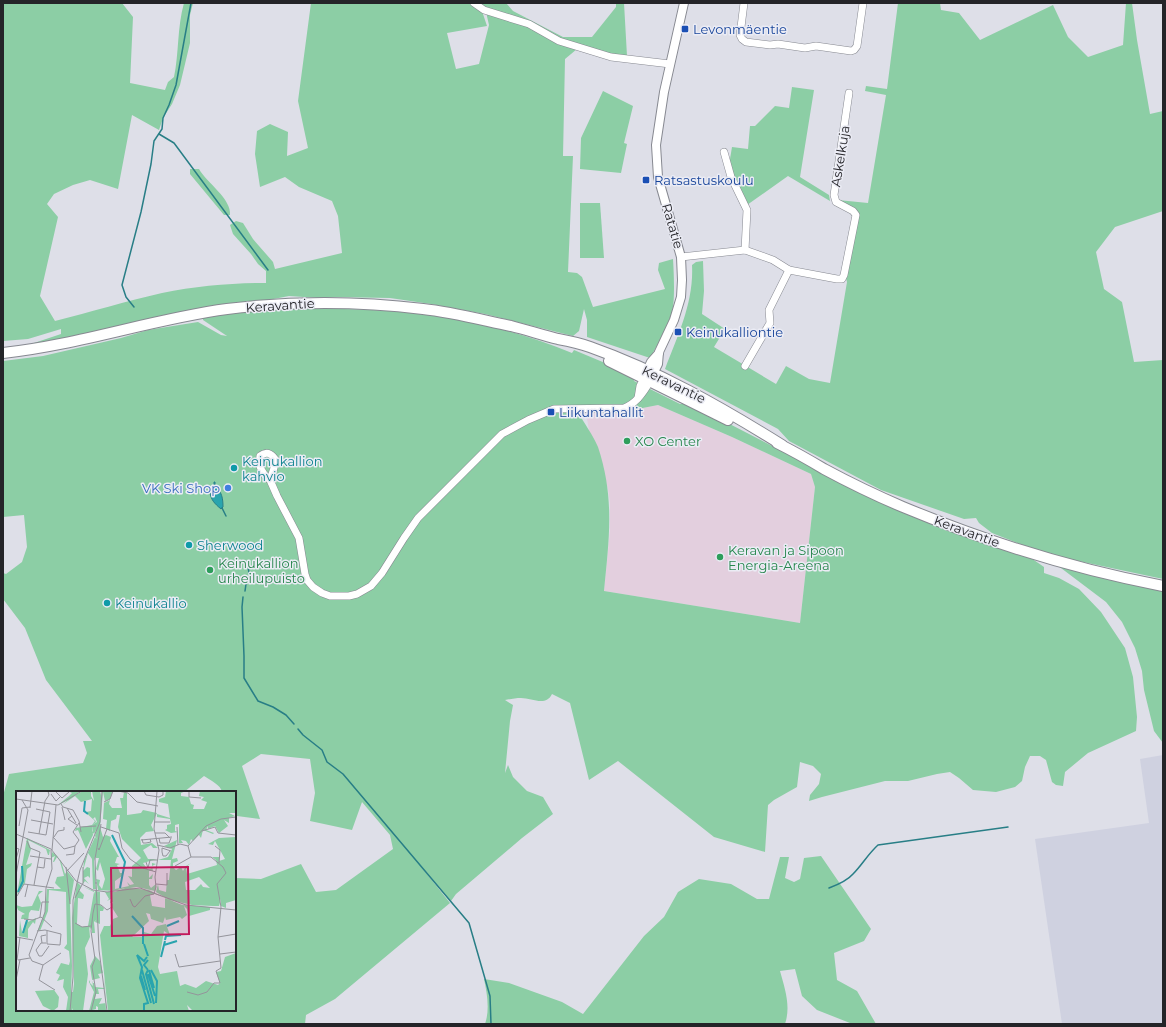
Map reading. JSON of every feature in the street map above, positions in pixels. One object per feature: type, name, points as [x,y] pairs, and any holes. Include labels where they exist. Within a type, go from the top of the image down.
[{"type":"main road","name":"Keravantie","points":[[3,353],[78,340],[173,318],[276,304],[317,302],[424,309],[490,322],[558,339],[702,398],[748,423],[782,445],[826,470],[890,501],[969,533],[1056,561],[1121,578],[1163,586]]},
{"type":"street","points":[[474,3],[484,10],[529,24],[559,41],[611,57],[670,64]]},
{"type":"street","name":"Ratatie","points":[[649,375],[658,364],[659,352],[674,320],[681,296],[681,257],[658,177],[656,160],[657,130],[684,3]]},
{"type":"street","points":[[744,3],[740,35],[746,42],[770,45],[778,44],[805,48],[816,46],[851,51],[857,46],[863,3]]},
{"type":"street","name":"Askelkuja","points":[[789,270],[837,279],[842,279],[844,275],[856,216],[853,211],[836,202],[834,195],[850,93]]},
{"type":"street","points":[[724,152],[731,177],[747,210],[745,250]]},
{"type":"street","points":[[681,257],[745,250],[770,259],[789,270],[769,310],[770,323],[745,366]]},
{"type":"street","points":[[270,480],[276,496],[299,538],[307,580],[313,587],[330,596],[350,596],[364,591],[371,586],[382,573],[418,518],[502,434],[528,420],[554,409],[624,408],[630,406],[638,398],[640,386],[649,375]]},
{"type":"shaded area","points":[[658,405],[732,437],[811,474],[815,487],[800,623],[604,591],[610,531],[610,503],[597,446],[589,431],[586,412],[617,413]]},
{"type":"shaded area","points":[[1163,755],[1163,1024],[1062,1024],[1035,839],[1149,823],[1140,759]]},
{"type":"green space","points":[[3,3],[122,3],[133,17],[130,83],[165,90],[168,82],[174,77],[180,22],[184,3],[193,3],[190,15],[190,43],[180,85],[172,104],[163,118],[159,130],[132,115],[118,189],[90,180],[73,185],[54,194],[47,204],[58,217],[40,296],[55,321],[135,299],[188,288],[214,285],[266,283],[266,271],[258,264],[233,234],[230,225],[236,221],[243,223],[253,239],[273,262],[275,269],[342,253],[338,216],[332,201],[299,187],[285,177],[260,187],[255,154],[257,131],[270,124],[288,132],[287,156],[308,148],[298,101],[311,3],[506,3],[513,11],[563,37],[592,37],[616,7],[616,3],[624,3],[627,56],[611,55],[560,40],[529,23],[486,12],[529,26],[577,49],[565,59],[563,156],[573,156],[568,272],[577,273],[582,277],[593,307],[665,289],[658,270],[659,263],[673,259],[673,308],[670,319],[662,336],[650,358],[587,337],[587,320],[584,309],[579,331],[573,336],[485,314],[390,298],[319,298],[289,296],[35,345],[34,343],[61,334],[61,329],[28,339],[3,341]],"holes":[[[482,11],[486,12],[489,25],[479,64],[456,69],[447,33],[487,26]]]},
{"type":"green space","points":[[898,3],[940,3],[941,10],[959,13],[980,40],[1053,5],[1068,37],[1088,57],[1123,45],[1126,3],[1132,3],[1150,114],[1163,111],[1163,211],[1115,227],[1096,252],[1104,289],[1122,302],[1134,362],[1163,360],[1163,579],[1069,559],[1030,548],[992,533],[979,523],[976,518],[964,519],[881,490],[789,441],[778,429],[665,369],[680,331],[688,305],[692,279],[692,265],[696,262],[703,261],[704,291],[702,314],[725,329],[714,347],[776,384],[786,366],[809,379],[830,383],[847,282],[845,275],[856,213],[838,200],[868,203],[886,95],[865,91],[866,86],[887,89]]},
{"type":"green space","points":[[792,87],[814,90],[800,177],[829,195],[830,201],[788,176],[747,205],[729,165],[732,147],[748,149],[750,126],[755,126],[775,106],[789,108]]},
{"type":"green space","points":[[603,91],[633,106],[624,143],[627,144],[621,173],[580,169],[581,138]]},
{"type":"green space","points":[[190,169],[199,169],[223,197],[230,209],[230,215],[224,215],[190,174]]},
{"type":"green space","points":[[580,203],[600,203],[604,258],[580,258]]},
{"type":"green space","points":[[277,308],[372,310],[429,315],[465,321],[519,334],[572,353],[574,350],[629,373],[633,376],[634,381],[680,404],[689,403],[828,475],[989,544],[1031,558],[1044,567],[1044,573],[1059,578],[1079,589],[1101,612],[1125,648],[1133,677],[1137,717],[1136,731],[1088,753],[1065,772],[1063,786],[1056,785],[1052,782],[1046,760],[1040,756],[1030,756],[1025,767],[1022,781],[1015,787],[996,792],[973,790],[950,772],[908,781],[885,781],[809,801],[810,795],[819,784],[821,774],[813,766],[800,762],[797,787],[768,805],[765,852],[714,837],[618,761],[589,780],[570,703],[552,694],[549,698],[542,701],[525,698],[505,700],[513,705],[505,773],[508,765],[513,777],[527,791],[543,797],[553,814],[522,838],[456,894],[451,901],[419,864],[450,903],[335,999],[306,1015],[305,1024],[3,1024],[3,796],[9,774],[83,763],[87,753],[83,741],[92,741],[46,680],[25,628],[3,599],[3,573],[6,574],[22,562],[27,547],[24,515],[3,517],[3,361],[43,356],[121,338],[148,330],[198,322],[221,335],[227,336],[203,320],[203,317]],"holes":[[[658,405],[732,437],[811,474],[815,487],[800,623],[604,591],[609,536],[609,501],[607,484],[598,447],[578,412],[617,413]]]},
{"type":"green space","points":[[1057,565],[1163,591],[1163,743],[1154,731],[1144,690],[1142,671],[1135,648],[1122,622],[1106,602]]},
{"type":"green space","points":[[821,856],[871,929],[864,941],[834,953],[837,980],[857,991],[876,1024],[850,1023],[817,1010],[802,996],[795,969],[780,971],[787,1004],[787,1017],[785,1024],[485,1024],[488,1007],[484,979],[509,983],[562,1002],[583,1014],[644,936],[664,917],[678,892],[699,879],[731,884],[757,899],[769,899],[780,857],[789,857],[785,878],[794,882],[800,879],[804,858]]},
{"type":"water","points":[[214,482],[215,487],[222,496],[223,507],[221,509],[216,505],[210,495]]},
{"type":"waterway","points":[[134,307],[126,297],[122,285],[141,212],[154,141],[162,129],[163,118],[176,85],[191,3]]},
{"type":"waterway","points":[[159,134],[174,143],[268,270]]},
{"type":"waterway","points":[[222,508],[226,516]]},
{"type":"waterway","points":[[248,565],[249,574]]},
{"type":"waterway","points":[[245,591],[246,584]]},
{"type":"waterway","points":[[243,597],[244,678],[258,701],[273,707],[286,715],[294,724]]},
{"type":"waterway","points":[[298,729],[303,735],[322,750],[327,762],[343,774],[469,923],[490,996],[491,1024]]},
{"type":"waterway","points":[[829,888],[848,879],[878,845],[1008,827]]},
{"type":"place","name":"Levonmäentie","points":[[685,29]]},
{"type":"place","name":"Ratsastuskoulu","points":[[646,180]]},
{"type":"place","name":"Keinukalliontie","points":[[678,332]]},
{"type":"place","name":"Liikuntahallit","points":[[551,412]]},
{"type":"place","name":"XO Center","points":[[627,441]]},
{"type":"place","name":"Keinukallion kahvio","points":[[234,468]]},
{"type":"place","name":"VK Ski Shop","points":[[228,488]]},
{"type":"place","name":"Sherwood","points":[[189,545]]},
{"type":"place","name":"Keravan ja Sipoon Energia-Areena","points":[[720,557]]},
{"type":"place","name":"Keinukallion urheilupuisto","points":[[210,570]]},
{"type":"place","name":"Keinukallio","points":[[107,603]]}]
